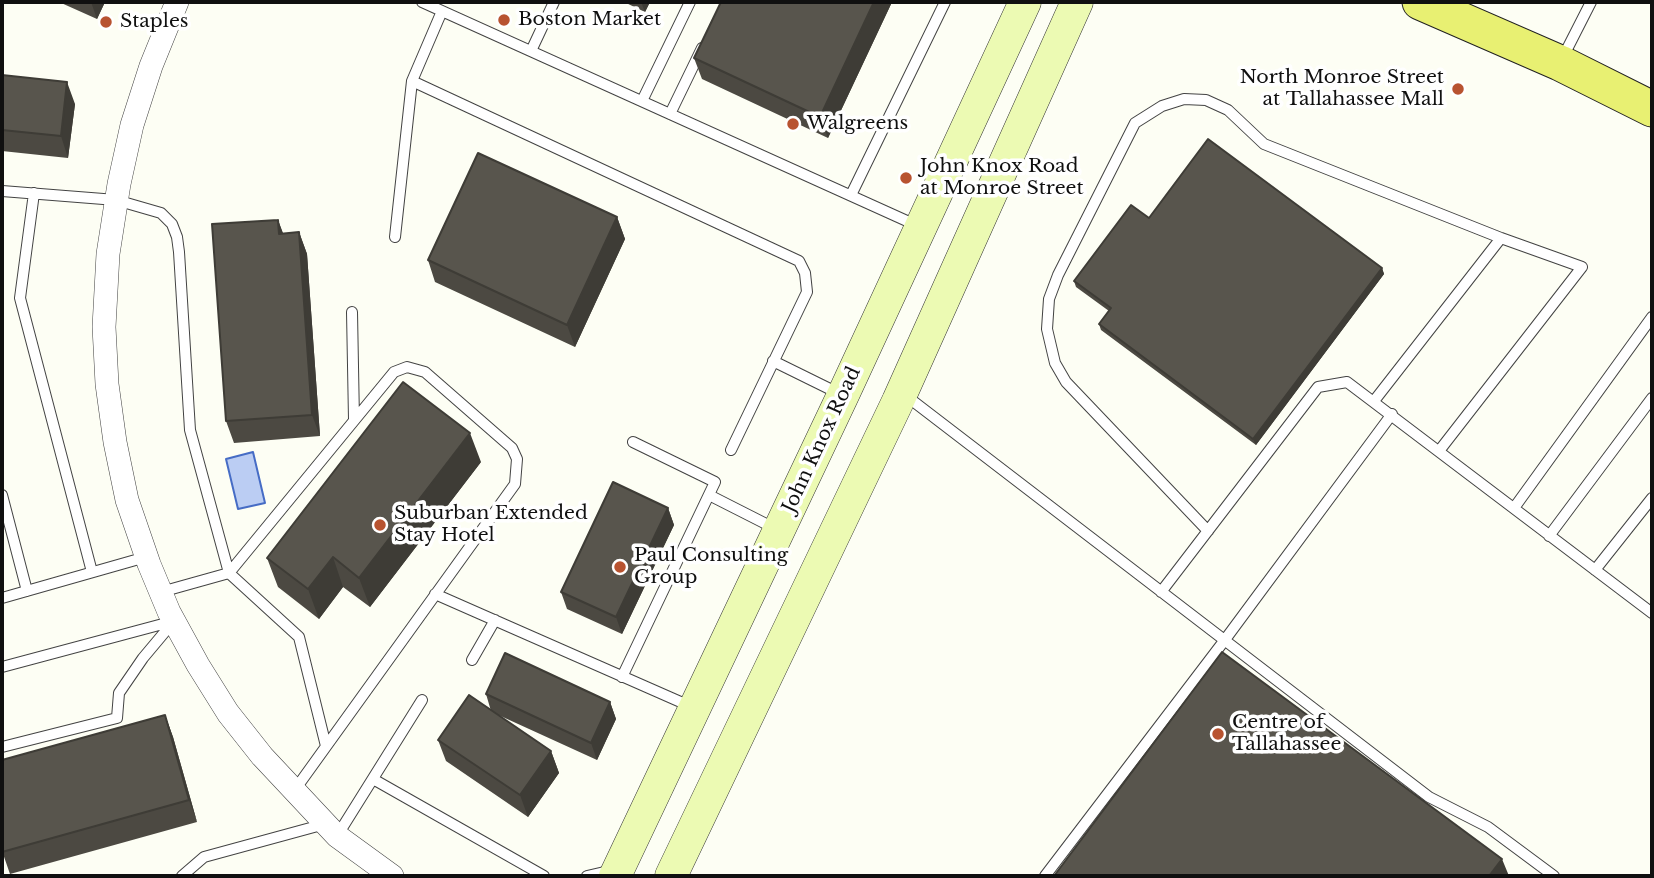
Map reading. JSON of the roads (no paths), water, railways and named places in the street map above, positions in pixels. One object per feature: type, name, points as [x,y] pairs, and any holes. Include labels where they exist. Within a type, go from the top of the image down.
[{"type":"main road","name":"John Knox Road","points":[[617,872],[1025,2]]},
{"type":"main road","points":[[671,876],[902,393],[1077,2]]},
{"type":"main road","points":[[1420,2],[1560,64],[1652,109]]},
{"type":"street","points":[[177,2],[151,66],[132,125],[108,254],[105,315],[107,384],[127,500],[146,557],[174,621],[228,713],[262,756],[331,830],[392,876]]},
{"type":"lane","points":[[425,2],[921,227]]},
{"type":"lane","points":[[531,51],[554,2]]},
{"type":"lane","points":[[642,101],[690,2]]},
{"type":"lane","points":[[851,195],[946,2]]},
{"type":"lane","points":[[1560,64],[1591,2]]},
{"type":"lane","points":[[395,237],[412,81],[442,12]]},
{"type":"lane","points":[[670,114],[706,39]]},
{"type":"lane","points":[[412,81],[799,261],[805,273],[807,292],[730,450]]},
{"type":"lane","points":[[1208,531],[1066,382],[1055,363],[1046,328],[1049,299],[1058,275],[1135,123],[1173,102],[1184,99],[1206,100],[1228,110],[1264,144],[1582,267],[1438,451]]},
{"type":"lane","points":[[2,191],[116,200],[162,213],[172,224],[177,237],[190,430],[229,573],[299,638],[326,746]]},
{"type":"lane","points":[[34,193],[20,298],[92,572]]},
{"type":"lane","points":[[1374,401],[1501,237]]},
{"type":"lane","points":[[352,312],[355,420]]},
{"type":"lane","points":[[1514,508],[1652,317]]},
{"type":"lane","points":[[774,360],[843,395]]},
{"type":"lane","points":[[161,592],[229,573],[394,372],[407,368],[425,372],[512,448],[517,459],[514,484],[294,791]]},
{"type":"lane","points":[[1161,592],[1318,387],[1347,382],[1652,614]]},
{"type":"lane","points":[[902,393],[1429,797],[1488,827],[1555,876]]},
{"type":"lane","points":[[1549,536],[1652,398]]},
{"type":"lane","points":[[1045,876],[1392,414]]},
{"type":"lane","points":[[622,677],[715,482],[633,442]]},
{"type":"lane","points":[[2,495],[27,591]]},
{"type":"lane","points":[[709,495],[779,530]]},
{"type":"lane","points":[[1595,570],[1652,498]]},
{"type":"lane","points":[[2,598],[146,557]]},
{"type":"lane","points":[[436,594],[695,708]]},
{"type":"lane","points":[[472,660],[495,620]]},
{"type":"lane","points":[[2,667],[174,621]]},
{"type":"lane","points":[[2,747],[117,718],[119,693],[174,621]]},
{"type":"lane","points":[[183,876],[204,857],[331,830],[373,779],[422,700]]},
{"type":"lane","points":[[373,779],[544,876]]},
{"type":"lane","points":[[587,876],[617,872]]},
{"type":"water","points":[[253,452],[265,503],[238,509],[226,459]]},
{"type":"place","name":"Boston Market","points":[[504,20]]},
{"type":"place","name":"Staples","points":[[106,22]]},
{"type":"place","name":"North Monroe Street at Tallahassee Mall","points":[[1458,89]]},
{"type":"place","name":"Walgreens","points":[[793,124]]},
{"type":"place","name":"John Knox Road at Monroe Street","points":[[906,178]]},
{"type":"place","name":"Suburban Extended Stay Hotel","points":[[380,525]]},
{"type":"place","name":"Paul Consulting Group","points":[[620,567]]},
{"type":"place","name":"Centre of Tallahassee","points":[[1218,734]]}]
